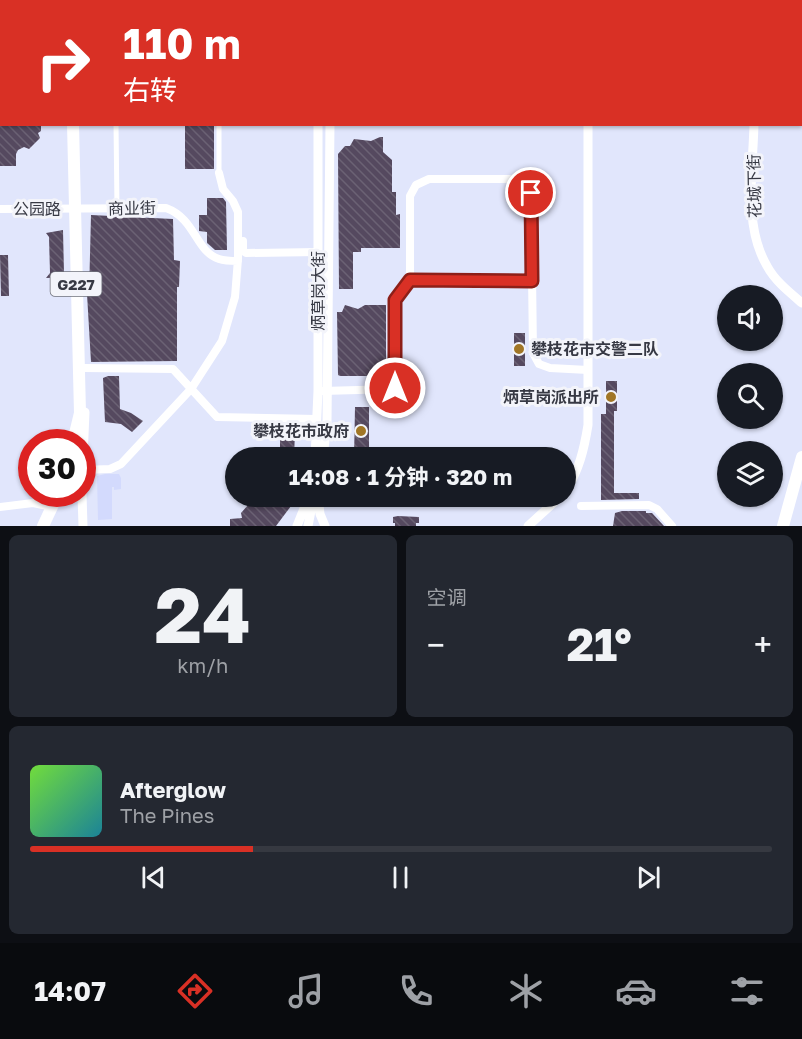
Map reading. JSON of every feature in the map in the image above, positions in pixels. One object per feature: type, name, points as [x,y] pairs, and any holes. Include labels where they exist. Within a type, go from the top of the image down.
[{"type":"main road","name":"G227","points":[[73,126],[84,368],[85,412],[83,429]]},
{"type":"main road","name":"G227","points":[[76,429],[80,413],[79,126]]},
{"type":"main road","points":[[783,526],[802,457]]},
{"type":"main road","points":[[43,526],[52,507]]},
{"type":"main road","points":[[50,526],[58,507]]},
{"type":"street","points":[[116,126],[117,208]]},
{"type":"street","points":[[219,126],[219,173],[222,189],[242,215],[243,251],[246,253],[323,252],[330,126]]},
{"type":"street","name":"炳草岗大街","points":[[318,126],[328,391],[324,447]]},
{"type":"street","points":[[576,475],[584,450],[588,425],[588,126]]},
{"type":"street","name":"花城下街","points":[[754,126],[752,210],[756,240],[766,266],[784,288],[802,303]]},
{"type":"street","points":[[318,391],[395,388],[395,300],[410,280],[410,196],[416,185],[429,179],[510,179],[524,183],[531,193],[533,353],[539,364],[550,368],[588,370]]},
{"type":"street","name":"商业街","points":[[78,208],[166,208],[176,211],[184,218],[205,250],[212,256],[221,260],[238,261]]},
{"type":"street","name":"公园路","points":[[0,209],[78,208]]},
{"type":"street","points":[[96,470],[110,469],[121,464],[191,389],[222,341],[235,297],[238,212]]},
{"type":"street","name":"炳草岗大街","points":[[316,447],[323,252]]},
{"type":"street","points":[[410,280],[532,281]]},
{"type":"street","points":[[84,368],[173,369],[217,417],[317,419]]},
{"type":"street","points":[[84,429],[85,412]]},
{"type":"street","points":[[0,507],[18,505]]},
{"type":"street","points":[[581,506],[649,506],[657,509],[672,526]]},
{"type":"street","points":[[82,507],[83,526]]},
{"type":"street","points":[[297,526],[305,507]]},
{"type":"street","points":[[308,526],[313,507]]},
{"type":"street","points":[[319,507],[325,526]]},
{"type":"street","points":[[528,526],[549,507]]},
{"type":"shaded area","points":[[119,474],[121,489],[114,490],[112,487],[112,519],[98,520],[97,476]]},
{"type":"building","points":[[0,126],[41,126],[41,131],[38,133],[40,138],[29,149],[24,147],[18,150],[16,166],[0,166]]},
{"type":"building","points":[[185,126],[214,126],[214,169],[185,169]]},
{"type":"building","points":[[383,137],[383,152],[392,160],[392,192],[396,192],[396,215],[400,214],[400,248],[361,248],[361,252],[353,252],[353,289],[339,289],[338,154],[345,146],[350,146],[354,139],[371,141]]},
{"type":"building","points":[[207,198],[223,198],[226,202],[227,250],[215,250],[207,243],[207,232],[199,231],[199,215],[207,215]]},
{"type":"building","points":[[91,215],[173,219],[174,260],[180,261],[179,287],[177,287],[177,361],[91,362],[87,294],[89,294]]},
{"type":"building","points":[[63,230],[64,273],[68,277],[46,278],[50,273],[49,237],[46,233]]},
{"type":"building","points":[[0,255],[8,255],[9,296],[1,296]]},
{"type":"building","points":[[345,305],[358,309],[365,305],[386,305],[386,376],[338,375],[337,312],[342,312]]},
{"type":"building","name":"攀枝花市交警二队","points":[[514,333],[525,333],[525,366],[514,366]]},
{"type":"building","points":[[119,376],[120,409],[143,421],[132,432],[121,424],[105,422],[103,378]]},
{"type":"building","points":[[606,381],[617,381],[617,411],[614,411],[614,493],[639,493],[639,499],[601,500],[601,414],[606,414]]},
{"type":"building","name":"攀枝花市政府","points":[[355,407],[369,407],[369,447],[354,447]]},
{"type":"building","points":[[280,431],[295,431],[294,447],[280,447]]},
{"type":"building","points":[[246,507],[290,507],[276,526],[230,526],[230,519],[242,518],[241,513]]},
{"type":"building","points":[[622,511],[652,513],[664,526],[613,526],[615,513]]},
{"type":"building","points":[[393,517],[419,517],[419,523],[416,523],[416,526],[395,526]]},
{"type":"place","name":"攀枝花市交警二队","points":[[519,349]]},
{"type":"place","name":"炳草岗派出所","points":[[611,397]]},
{"type":"place","name":"攀枝花市政府","points":[[361,431]]},
{"type":"route","points":[[395,388],[395,300],[410,280],[532,281],[531,193]]}]
